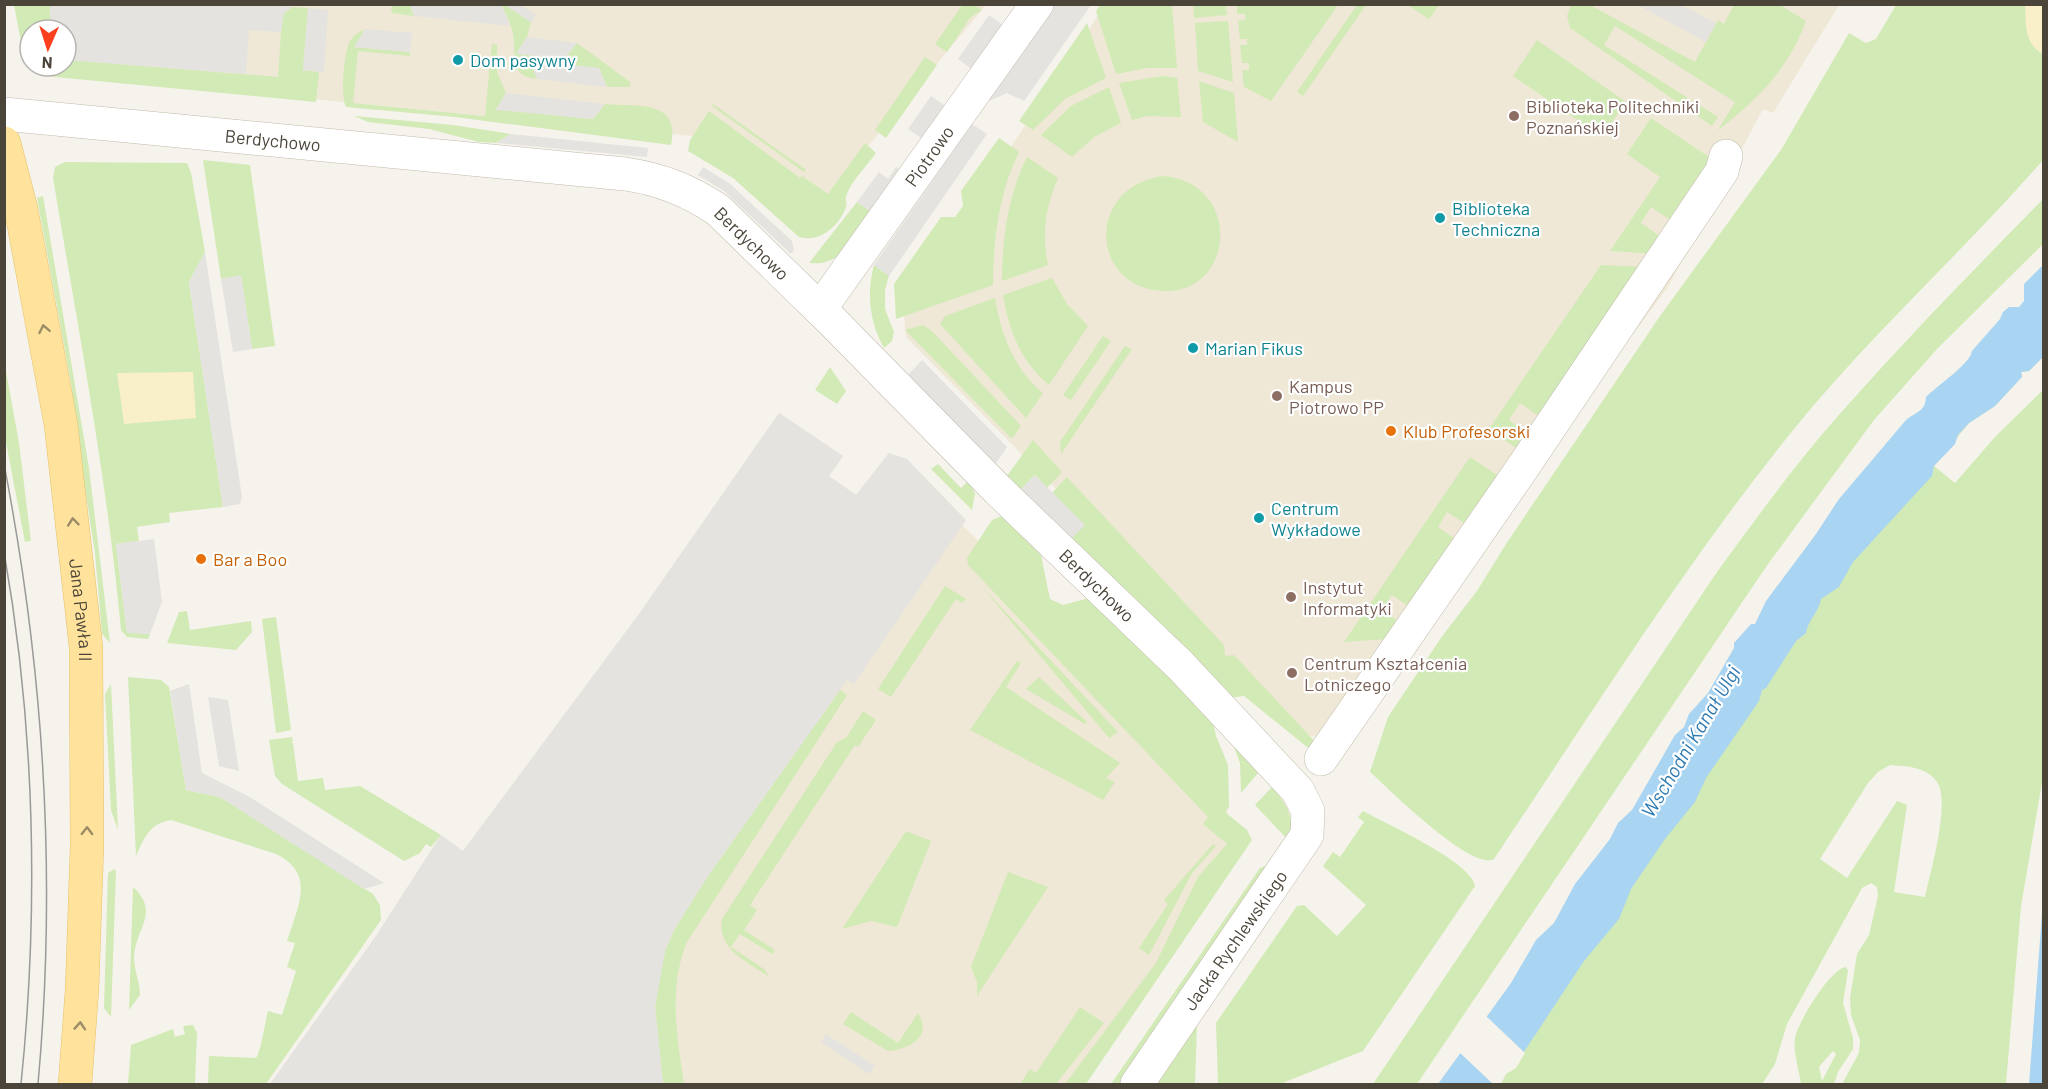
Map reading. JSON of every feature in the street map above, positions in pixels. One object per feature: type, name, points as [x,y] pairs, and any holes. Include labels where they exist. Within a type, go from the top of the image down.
[{"type":"main road","name":"Jana Pawła II","points":[[4,143],[21,209],[62,433],[86,647],[87,854],[82,990],[75,1084]]},
{"type":"street","name":"Piotrowo","points":[[820,309],[1037,4]]},
{"type":"street","name":"Berdychowo","points":[[4,114],[647,177],[685,190],[717,210],[820,309],[998,490],[1181,666],[1298,791]]},
{"type":"street","points":[[1321,759],[1657,271],[1722,171],[1726,156]]},
{"type":"street","name":"Jacka Rychlewskiego","points":[[1137,1084],[1307,835],[1308,811],[1298,791]]},
{"type":"shaded area","points":[[264,4],[292,7],[284,13],[281,32],[249,30],[246,74],[78,61],[78,18],[51,18],[50,5]]},
{"type":"shaded area","points":[[486,4],[502,6],[510,26],[414,16],[410,5]]},
{"type":"shaded area","points":[[27,5],[986,5],[833,188],[810,220],[692,136],[78,76],[78,18],[29,18]]},
{"type":"shaded area","points":[[505,5],[521,5],[536,15],[531,22]]},
{"type":"shaded area","points":[[1055,5],[1091,5],[1024,101],[1007,93],[987,102]]},
{"type":"shaded area","name":"Kampus Piotrowo PP","points":[[1105,5],[1839,5],[1773,113],[1763,109],[1668,287],[1336,735],[1301,737],[906,337],[903,304],[965,216]]},
{"type":"shaded area","points":[[1638,5],[1681,5],[1716,23],[1706,42]]},
{"type":"shaded area","points":[[308,8],[328,10],[324,72],[303,70]]},
{"type":"shaded area","points":[[989,15],[1004,26],[973,70],[958,59]]},
{"type":"shaded area","points":[[365,29],[412,33],[410,52],[354,47]]},
{"type":"shaded area","points":[[527,37],[577,43],[564,59],[516,54]]},
{"type":"shaded area","points":[[530,61],[599,68],[607,87],[537,79]]},
{"type":"shaded area","points":[[506,93],[605,104],[593,119],[496,110]]},
{"type":"shaded area","points":[[931,96],[947,107],[924,140],[908,129]]},
{"type":"shaded area","points":[[972,124],[987,134],[889,276],[874,265]]},
{"type":"shaded area","points":[[511,134],[648,148],[647,157],[496,143]]},
{"type":"shaded area","points":[[703,167],[729,183],[792,241],[794,250],[791,254],[724,191],[698,175]]},
{"type":"shaded area","points":[[896,167],[902,171],[873,213],[857,202],[879,172],[888,179]]},
{"type":"shaded area","points":[[205,252],[242,497],[240,504],[223,507],[189,282]]},
{"type":"shaded area","points":[[241,275],[252,349],[233,352],[221,279]]},
{"type":"shaded area","points":[[922,360],[1007,447],[995,465],[906,377]]},
{"type":"shaded area","points":[[779,413],[843,456],[829,476],[856,495],[889,453],[1067,628],[1228,798],[1226,868],[1084,1084],[270,1084],[376,936],[441,835],[463,851],[639,614]]},
{"type":"shaded area","points":[[779,413],[843,456],[829,476],[856,495],[889,453],[907,459],[966,520],[854,684],[847,680],[708,876],[674,930],[665,951],[655,1006],[663,1084],[270,1084],[376,936],[441,835],[463,851],[639,614]]},
{"type":"shaded area","points":[[1035,475],[1085,525],[1070,540],[1020,490]]},
{"type":"shaded area","points":[[154,539],[162,602],[150,634],[127,633],[116,544]]},
{"type":"shaded area","points":[[189,684],[202,773],[248,796],[384,883],[364,889],[220,797],[186,790],[170,691]]},
{"type":"shaded area","points":[[208,697],[228,700],[239,771],[219,766]]},
{"type":"shaded area","points":[[826,1034],[875,1066],[869,1074],[821,1042]]},
{"type":"green space","points":[[963,4],[974,5],[982,10],[970,18],[947,52],[935,44]]},
{"type":"green space","points":[[14,5],[50,5],[51,18],[18,18],[18,26]]},
{"type":"green space","points":[[395,5],[410,5],[414,16],[392,13],[391,8]]},
{"type":"green space","points":[[486,5],[505,5],[531,22],[527,37],[517,53],[564,59],[577,43],[630,82],[630,87],[607,87],[599,68],[531,61],[537,79],[521,74],[515,63],[512,30],[502,6]]},
{"type":"green space","points":[[1100,5],[1172,5],[1177,68],[1148,68],[1116,74],[1096,11]]},
{"type":"green space","points":[[1193,5],[1226,5],[1227,15],[1194,18]]},
{"type":"green space","points":[[1237,5],[1338,5],[1271,101],[1244,87],[1242,70],[1249,70],[1249,63],[1242,63],[1240,45],[1247,45],[1247,39],[1240,39],[1238,21],[1245,20],[1245,14],[1237,14]]},
{"type":"green space","points":[[1357,5],[1366,5],[1303,96],[1297,92]]},
{"type":"green space","points":[[1408,5],[1439,5],[1429,19]]},
{"type":"green space","points":[[1571,5],[1590,5],[1695,62],[1718,20],[1724,24],[1734,5],[1780,5],[1806,21],[1781,69],[1759,95],[1718,130],[1735,102],[1615,26],[1604,45],[1718,117],[1712,126],[1570,28],[1567,16]]},
{"type":"green space","points":[[1896,5],[2043,5],[2043,160],[1854,360],[1794,429],[1714,533],[1676,587],[1494,859],[1483,859],[1468,853],[1430,826],[1370,772],[1388,717],[1443,635],[1477,591],[1506,544],[1660,316],[1781,150],[1849,33],[1866,43],[1876,39]]},
{"type":"green space","points":[[292,7],[308,8],[303,70],[319,72],[316,102],[66,78],[78,78],[78,61],[278,77],[284,13]]},
{"type":"green space","points":[[1228,21],[1233,82],[1198,71],[1195,23]]},
{"type":"green space","points":[[1087,23],[1106,78],[1065,99],[1033,130],[1019,121]]},
{"type":"green space","points":[[365,29],[355,47],[410,52],[410,56],[358,51],[353,103],[485,116],[492,44],[497,45],[497,72],[506,93],[496,109],[593,119],[605,104],[654,108],[669,120],[672,130],[671,145],[455,117],[346,107],[343,84],[348,47],[353,37]]},
{"type":"green space","points":[[1537,40],[1626,102],[1602,137],[1513,76]]},
{"type":"green space","points":[[925,57],[937,65],[886,138],[875,130]]},
{"type":"green space","points":[[1163,76],[1177,78],[1181,117],[1148,116],[1132,120],[1119,83]]},
{"type":"green space","points":[[1199,81],[1234,93],[1238,142],[1203,122]]},
{"type":"green space","points":[[1109,87],[1121,123],[1094,137],[1072,157],[1041,135],[1071,106]]},
{"type":"green space","points":[[713,104],[806,170],[804,172],[712,106]]},
{"type":"green space","points":[[709,111],[800,178],[802,176],[828,194],[865,143],[876,153],[851,186],[846,197],[846,207],[839,221],[827,232],[814,238],[799,237],[733,178],[688,151],[690,140]]},
{"type":"green space","points":[[354,116],[453,125],[511,134],[496,143],[479,142],[429,129],[368,122]]},
{"type":"green space","points":[[1651,118],[1712,159],[1672,221],[1651,207],[1641,223],[1661,237],[1656,254],[1610,251],[1660,177],[1627,154]]},
{"type":"green space","points":[[999,138],[1019,152],[1002,200],[994,251],[993,285],[896,319],[894,284],[941,217],[955,217],[963,206],[961,191]]},
{"type":"green space","points":[[1027,157],[1058,178],[1046,221],[1045,243],[1048,265],[1002,281],[1007,218],[1015,186]]},
{"type":"green space","points":[[203,160],[250,165],[275,346],[252,349],[241,276],[221,279]]},
{"type":"green space","points":[[65,162],[187,163],[191,173],[205,252],[189,282],[223,507],[169,513],[170,522],[137,527],[139,541],[116,544],[127,632],[150,634],[148,639],[127,637],[121,630],[100,460],[53,178],[55,167]]},
{"type":"green space","points":[[1163,176],[1189,183],[1207,197],[1218,217],[1220,238],[1216,258],[1204,276],[1186,287],[1162,291],[1138,285],[1121,273],[1110,256],[1106,236],[1109,216],[1120,198],[1138,184]]},
{"type":"green space","points":[[43,196],[89,468],[110,643],[102,634],[95,553],[70,390],[72,389],[37,198]]},
{"type":"green space","points":[[2043,199],[2043,244],[1937,349],[1874,420],[1768,564],[1417,1084],[1373,1084],[1717,572],[1780,487],[1819,438],[1873,377]]},
{"type":"green space","points":[[857,202],[873,213],[854,240],[839,255],[830,260],[809,263]]},
{"type":"green space","points":[[874,265],[889,276],[885,290],[885,309],[894,332],[892,341],[884,348],[875,329],[871,308],[870,287]]},
{"type":"green space","points":[[1601,265],[1646,267],[1540,417],[1520,403],[1509,420],[1529,434],[1519,450],[1489,429]]},
{"type":"green space","points":[[1052,278],[1067,304],[1088,326],[1049,385],[1031,366],[1018,345],[1003,295]]},
{"type":"green space","points":[[995,298],[1010,350],[1024,373],[1043,393],[1026,418],[940,324],[945,316]]},
{"type":"green space","points":[[923,325],[932,331],[1021,426],[1012,439],[905,330]]},
{"type":"green space","points":[[1103,336],[1111,341],[1071,400],[1063,395]]},
{"type":"green space","points":[[1125,346],[1132,349],[1061,454],[1060,442]]},
{"type":"green space","points":[[2043,357],[2029,371],[2021,372],[2022,377],[1995,406],[1969,423],[1934,466],[1955,483],[1995,437],[2043,390],[2043,777],[2021,906],[2006,1084],[1842,1084],[1859,1053],[1860,1040],[1851,1015],[1850,998],[1857,954],[1869,935],[1878,896],[1877,887],[1871,883],[1862,888],[1787,1024],[1775,1064],[1762,1084],[1498,1084],[1510,1042],[1707,764],[1935,430]],"holes":[[[1890,765],[1916,768],[1928,773],[1937,782],[1941,792],[1941,821],[1925,897],[1894,892],[1907,805],[1897,801],[1847,878],[1820,859],[1868,783],[1878,772]]]},
{"type":"green space","points":[[4,360],[19,443],[31,541],[25,542],[5,437]]},
{"type":"green space","points":[[830,367],[846,391],[837,404],[815,390]]},
{"type":"green space","points":[[1033,440],[1062,472],[1047,488],[1035,475],[1020,490],[1007,476]]},
{"type":"green space","points":[[1470,457],[1500,477],[1467,525],[1447,512],[1438,527],[1458,541],[1411,608],[1392,595],[1382,609],[1402,624],[1387,639],[1344,642]]},
{"type":"green space","points":[[938,464],[961,488],[969,480],[975,494],[972,510],[931,469]]},
{"type":"green space","points":[[1067,477],[1224,645],[1225,656],[1234,655],[1318,745],[1307,747],[1244,696],[1227,698],[1070,540],[1052,493]]},
{"type":"green space","points":[[1002,516],[1041,555],[1050,599],[1063,605],[1089,598],[1212,717],[1216,736],[1228,765],[1229,807],[1225,812],[1247,830],[1252,840],[1086,1084],[1065,1084],[1156,963],[1198,877],[1227,844],[1203,824],[1208,817],[968,565],[967,558],[992,520]]},
{"type":"green space","points":[[945,586],[966,599],[962,603],[956,599],[891,697],[878,689]]},
{"type":"green space","points":[[983,588],[1118,732],[1109,738]]},
{"type":"green space","points":[[187,611],[190,630],[251,621],[252,632],[236,650],[167,643],[179,612]]},
{"type":"green space","points":[[276,617],[291,730],[276,733],[262,619]]},
{"type":"green space","points":[[1017,661],[1021,663],[1006,687],[1120,763],[1106,778],[1115,782],[1103,800],[970,730]]},
{"type":"green space","points":[[128,677],[161,680],[169,687],[186,790],[220,797],[373,894],[380,905],[381,920],[266,1084],[208,1084],[209,1056],[256,1058],[268,1011],[282,1015],[296,971],[287,967],[295,943],[287,941],[299,904],[300,882],[289,862],[276,854],[171,820],[158,824],[149,832],[136,856]]},
{"type":"green space","points":[[1039,677],[1087,722],[1085,724],[1026,689]]},
{"type":"green space","points":[[111,684],[118,830],[111,810],[105,694]]},
{"type":"green space","points":[[840,690],[847,695],[687,942],[681,959],[676,995],[677,1031],[684,1084],[663,1084],[655,1006],[665,951],[674,930],[708,876]]},
{"type":"green space","points":[[863,711],[876,720],[858,747],[855,745],[750,905],[757,910],[744,930],[775,950],[772,954],[740,934],[731,947],[764,969],[770,977],[729,947],[721,930],[722,919],[837,742],[846,738]]},
{"type":"green space","points":[[292,737],[293,742],[290,743],[293,743],[298,781],[323,778],[325,790],[360,786],[441,835],[431,847],[426,844],[420,853],[404,861],[282,784],[275,776],[269,740]]},
{"type":"green space","points":[[1232,742],[1259,772],[1241,793],[1240,763]]},
{"type":"green space","points":[[1272,787],[1289,812],[1291,832],[1289,841],[1255,805]]},
{"type":"green space","points":[[1363,811],[1444,855],[1471,877],[1475,886],[1363,1051],[1280,1084],[1218,1084],[1216,1023],[1297,906],[1304,905],[1337,936],[1366,905],[1323,866],[1333,852],[1340,857],[1364,822],[1358,817]]},
{"type":"green space","points":[[906,831],[931,841],[897,927],[871,921],[842,929]]},
{"type":"green space","points":[[1213,844],[1216,846],[1192,873],[1149,955],[1139,948],[1168,904],[1164,900]]},
{"type":"green space","points":[[1265,866],[1270,868],[1166,1015],[1121,1084],[1111,1084],[1260,868]]},
{"type":"green space","points":[[114,869],[116,871],[111,1017],[104,1008],[108,873]]},
{"type":"green space","points":[[1008,872],[1048,887],[977,996],[977,982],[971,967]]},
{"type":"green space","points":[[133,887],[141,896],[146,913],[134,957],[140,995],[129,1010]]},
{"type":"green space","points":[[1846,967],[1848,971],[1843,1003],[1853,1038],[1853,1049],[1838,1072],[1834,1084],[1801,1084],[1795,1049],[1797,1030],[1816,997],[1832,976]],"holes":[[[1833,1051],[1836,1054],[1822,1081],[1819,1067]]]},
{"type":"green space","points":[[1080,1007],[1104,1023],[1056,1084],[1020,1084],[1030,1069],[1036,1073]]},
{"type":"green space","points":[[851,1012],[898,1043],[918,1013],[923,1028],[921,1035],[911,1044],[888,1051],[843,1024]]},
{"type":"green space","points":[[193,1025],[197,1033],[195,1084],[128,1084],[131,1045],[173,1029],[175,1037],[185,1034],[183,1026]]},
{"type":"green space","points":[[1197,1025],[1195,1084],[1151,1084]]},
{"type":"sand","points":[[2025,5],[2043,5],[2043,54],[2032,45],[2029,39]]},
{"type":"sand","points":[[193,372],[196,418],[124,424],[117,373]]},
{"type":"water","name":"Wschodni Kanał Ulgi","points":[[2043,265],[2043,357],[2029,371],[2021,372],[2022,377],[1995,406],[1969,423],[1958,435],[1955,444],[1934,466],[1932,476],[1853,562],[1839,587],[1821,599],[1806,633],[1796,641],[1766,688],[1762,690],[1759,701],[1706,778],[1695,802],[1665,839],[1631,889],[1619,919],[1584,961],[1514,1067],[1509,1067],[1498,1084],[1438,1084],[1511,983],[1536,940],[1554,923],[1575,884],[1610,839],[1618,823],[1632,810],[1675,735],[1684,727],[1689,714],[1708,693],[1734,648],[1734,643],[1751,624],[1755,624],[1766,601],[1839,499],[1906,420],[1920,411],[1926,397],[1966,362],[2003,312],[2009,307],[2019,307],[2024,301],[2024,284]]},
{"type":"water","points":[[2043,901],[2043,1084],[2029,1084]]},
{"type":"pier","points":[[1485,1015],[1525,1053],[1516,1068],[1506,1074],[1501,1084],[1493,1084],[1458,1051]]},
{"type":"tram line","points":[[4,464],[29,619],[43,773],[46,928],[44,1006],[38,1084]]},
{"type":"tram line","points":[[4,552],[22,684],[31,818],[30,952],[21,1084]]},
{"type":"place","name":"Dom pasywny","points":[[458,60]]},
{"type":"place","name":"Biblioteka Politechniki Poznańskiej","points":[[1514,116]]},
{"type":"place","name":"Biblioteka Techniczna","points":[[1440,218]]},
{"type":"place","name":"Marian Fikus","points":[[1193,348]]},
{"type":"place","name":"Kampus Piotrowo PP","points":[[1277,396]]},
{"type":"place","name":"Klub Profesorski","points":[[1391,431]]},
{"type":"place","name":"Centrum Wykładowe","points":[[1259,518]]},
{"type":"place","name":"Bar a Boo","points":[[201,559]]},
{"type":"place","name":"Instytut Informatyki","points":[[1291,597]]},
{"type":"place","name":"Centrum Kształcenia Lotniczego","points":[[1292,673]]}]
